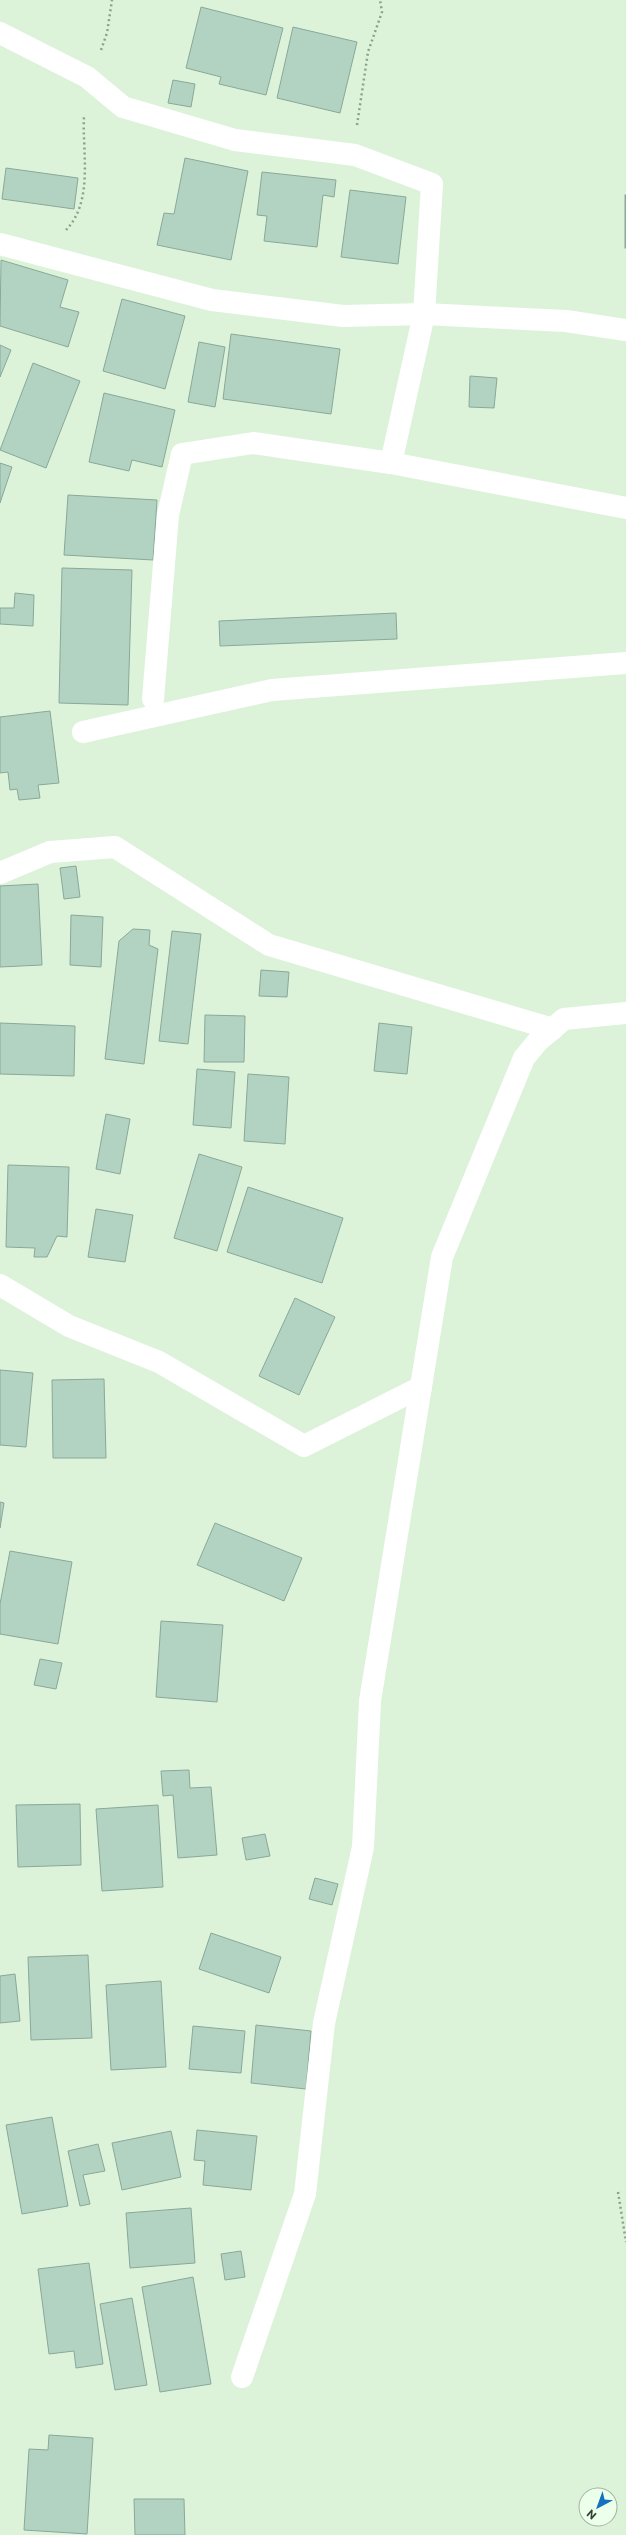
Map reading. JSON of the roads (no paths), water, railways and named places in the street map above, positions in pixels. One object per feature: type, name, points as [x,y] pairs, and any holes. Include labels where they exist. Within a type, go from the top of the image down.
[{"type":"street","points":[[0,33],[87,77],[123,108],[235,140],[355,155],[432,184],[424,314],[391,462]]},
{"type":"street","points":[[0,244],[212,300],[343,316],[424,314],[566,321],[626,330]]},
{"type":"street","points":[[153,699],[168,515],[182,454],[253,443],[391,462],[626,508]]},
{"type":"street","points":[[83,732],[272,690],[626,663]]},
{"type":"street","points":[[0,873],[50,852],[115,847],[269,946],[553,1029]]},
{"type":"street","points":[[242,2377],[305,2194],[324,2023],[363,1847],[370,1701],[442,1257],[524,1058],[564,1019],[626,1013]]},
{"type":"street","points":[[0,1285],[69,1326],[159,1362],[304,1446],[421,1387]]}]
